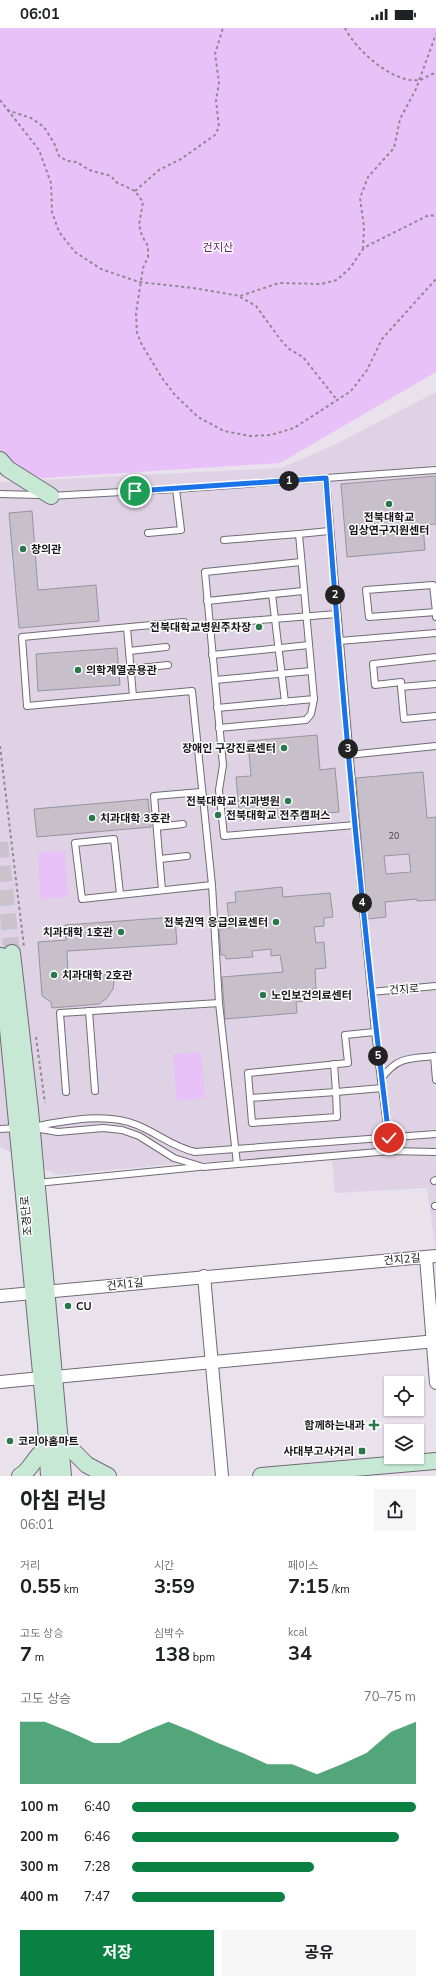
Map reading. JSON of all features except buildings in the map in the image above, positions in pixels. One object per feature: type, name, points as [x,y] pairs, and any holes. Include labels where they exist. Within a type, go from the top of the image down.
[{"type":"street","points":[[0,460],[8,469],[51,496]]},
{"type":"street","name":"조경단로","points":[[12,952],[24,1128],[40,1293]]},
{"type":"street","name":"조경단로","points":[[24,1128],[36,1184],[45,1373],[54,1448],[63,1476]]},
{"type":"street","name":"건지2길","points":[[317,1267],[431,1257],[436,1383]]},
{"type":"street","name":"건지1길","points":[[0,1296],[204,1276],[317,1267]]},
{"type":"street","points":[[204,1276],[222,1476]]},
{"type":"street","points":[[0,1382],[45,1373],[211,1362],[434,1342]]},
{"type":"street","points":[[20,1476],[25,1473],[42,1451],[54,1448],[71,1449],[87,1465],[108,1476]]},
{"type":"street","name":"조경단로","points":[[49,1476],[54,1448]]},
{"type":"street","points":[[262,1476],[436,1461]]},
{"type":"lane","points":[[0,494],[51,496],[176,489],[436,470]]},
{"type":"lane","points":[[326,478],[348,754],[375,1032],[390,1151]]},
{"type":"lane","points":[[148,533],[181,530],[176,489]]},
{"type":"lane","points":[[224,540],[330,532]]},
{"type":"lane","points":[[219,728],[306,720],[311,714],[314,699],[298,534]]},
{"type":"lane","points":[[301,562],[205,572],[223,765],[219,790],[224,836],[355,826]]},
{"type":"lane","points":[[436,612],[369,618],[366,590],[434,584],[436,612],[436,617]]},
{"type":"lane","points":[[207,600],[303,591]]},
{"type":"lane","points":[[272,594],[285,702]]},
{"type":"lane","points":[[210,624],[337,614]]},
{"type":"lane","points":[[184,622],[22,637],[27,706],[192,691],[201,792],[212,885],[219,1003],[234,1150],[237,1164]]},
{"type":"lane","points":[[127,628],[132,696]]},
{"type":"lane","points":[[339,641],[436,633]]},
{"type":"lane","points":[[212,655],[309,645]]},
{"type":"lane","points":[[129,651],[166,647]]},
{"type":"lane","points":[[436,657],[373,664],[375,685],[401,682],[404,719],[436,716]]},
{"type":"lane","points":[[130,669],[168,665]]},
{"type":"lane","points":[[215,680],[311,671]]},
{"type":"lane","points":[[401,687],[436,684]]},
{"type":"lane","points":[[217,708],[314,699]]},
{"type":"lane","points":[[348,754],[436,746]]},
{"type":"lane","points":[[162,890],[154,796],[201,792]]},
{"type":"lane","points":[[157,827],[183,824]]},
{"type":"lane","points":[[120,894],[114,839],[76,844],[82,899],[212,885]]},
{"type":"lane","points":[[160,859],[187,856]]},
{"type":"lane","name":"건지로","points":[[371,992],[436,986]]},
{"type":"lane","points":[[66,1092],[60,1013],[219,1003]]},
{"type":"lane","points":[[89,1011],[95,1091]]},
{"type":"lane","points":[[334,1064],[337,1117],[252,1123],[248,1073],[334,1064],[348,1063],[345,1035],[375,1032]]},
{"type":"lane","points":[[381,1079],[390,1067],[400,1061],[435,1056],[436,1080]]},
{"type":"lane","points":[[250,1098],[382,1088]]},
{"type":"lane","points":[[0,1129],[24,1128],[85,1120],[117,1119],[138,1125],[180,1149],[195,1152],[436,1134]]},
{"type":"lane","points":[[24,1128],[58,1132],[103,1128],[122,1130],[139,1136],[174,1158],[203,1167]]},
{"type":"lane","points":[[36,1184],[203,1167],[390,1151],[424,1153],[436,1152]]},
{"type":"path","points":[[135,191],[159,170],[181,159],[215,135],[219,126],[216,101],[219,82],[215,54],[223,28]]},
{"type":"path","points":[[345,28],[350,37],[361,50],[389,72],[405,79],[420,80],[430,74],[436,73]]},
{"type":"path","points":[[363,249],[364,227],[360,198],[368,177],[394,148],[400,118],[420,80],[436,34]]},
{"type":"path","points":[[0,100],[39,150],[51,183],[52,212],[59,232],[75,252],[101,269],[141,282],[193,288],[240,296],[279,283],[321,284],[337,280],[350,268],[363,249],[429,216],[436,216]]},
{"type":"path","points":[[7,110],[31,118],[44,127],[54,143],[59,156],[67,161],[77,162],[89,170],[111,176],[116,182],[135,191],[143,202],[139,225],[142,236],[148,246],[148,257],[141,282],[136,313],[137,333],[142,345],[162,378],[175,394],[198,417],[224,431],[250,436],[272,435],[294,428],[351,391],[361,380],[367,370],[382,339],[436,280]]},
{"type":"path","points":[[240,296],[256,306],[280,340],[289,349],[303,357],[315,370],[337,400]]},
{"type":"path","points":[[0,746],[12,952]]},
{"type":"shaded area","name":"전북대학교 전주캠퍼스","points":[[436,392],[436,1251],[427,1188],[335,1193],[331,1153],[163,1165],[57,1175],[0,1147],[0,482],[281,468],[336,444]]},
{"type":"green space","name":"건지산","points":[[0,28],[436,28],[436,372],[280,463],[43,478],[22,473],[0,451]]},
{"type":"green space","points":[[65,851],[68,897],[40,899],[38,852]]},
{"type":"green space","points":[[201,1052],[205,1098],[177,1101],[173,1054]]},
{"type":"tunnel","points":[[0,842],[12,953]]},
{"type":"place","name":"전북대학교 임상연구지원센터","points":[[389,504]]},
{"type":"place","name":"창의관","points":[[23,549]]},
{"type":"place","name":"전북대학교병원주차장","points":[[259,627]]},
{"type":"place","name":"의학계열공용관","points":[[78,670]]},
{"type":"place","name":"장애인 구강진료센터","points":[[284,748]]},
{"type":"place","name":"전북대학교 치과병원","points":[[288,801]]},
{"type":"place","name":"전북대학교 전주캠퍼스","points":[[218,815]]},
{"type":"place","name":"치과대학 3호관","points":[[92,818]]},
{"type":"place","name":"전북권역 응급의료센터","points":[[276,922]]},
{"type":"place","name":"치과대학 1호관","points":[[121,932]]},
{"type":"place","name":"치과대학 2호관","points":[[54,975]]},
{"type":"place","name":"노인보건의료센터","points":[[263,995]]},
{"type":"place","name":"CU","points":[[68,1306]]},
{"type":"place","name":"함께하는내과","points":[[374,1425]]},
{"type":"place","name":"코리아홈마트","points":[[10,1441]]},
{"type":"place","name":"사대부고사거리","points":[[362,1451]]},
{"type":"route","points":[[135,491],[326,478],[348,754],[375,1032],[389,1138]]}]
